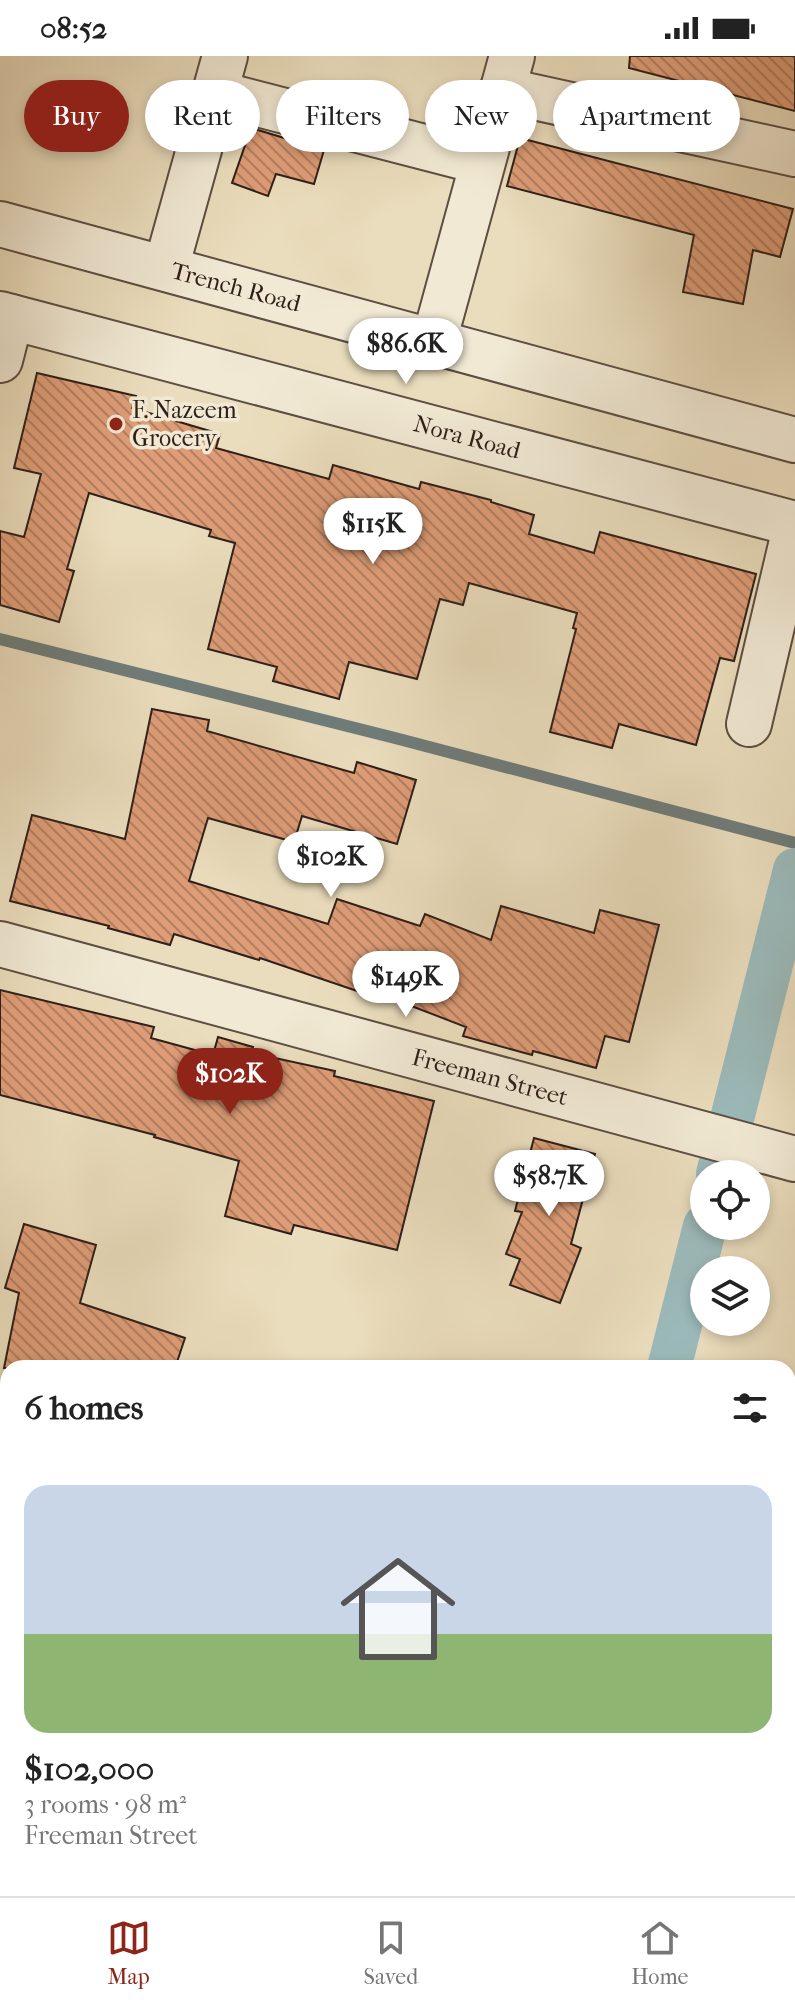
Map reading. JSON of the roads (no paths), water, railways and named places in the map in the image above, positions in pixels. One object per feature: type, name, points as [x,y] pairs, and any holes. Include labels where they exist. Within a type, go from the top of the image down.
[{"type":"street","points":[[434,341],[507,73],[795,154]]},
{"type":"street","points":[[166,268],[220,75],[482,162]]},
{"type":"street","name":"Trench Road","points":[[0,224],[795,440]]},
{"type":"street","points":[[0,360],[6,316]]},
{"type":"street","name":"Nora Road","points":[[6,316],[795,526]]},
{"type":"street","points":[[749,724],[795,526]]},
{"type":"street","name":"Freeman Street","points":[[0,944],[795,1159]]},
{"type":"waterway","points":[[0,639],[795,843]]},
{"type":"waterway","points":[[722,1160],[795,870]]},
{"type":"waterway","points":[[671,1360],[701,1240]]},
{"type":"place","name":"F. Nazeem Grocery","points":[[116,424]]}]
